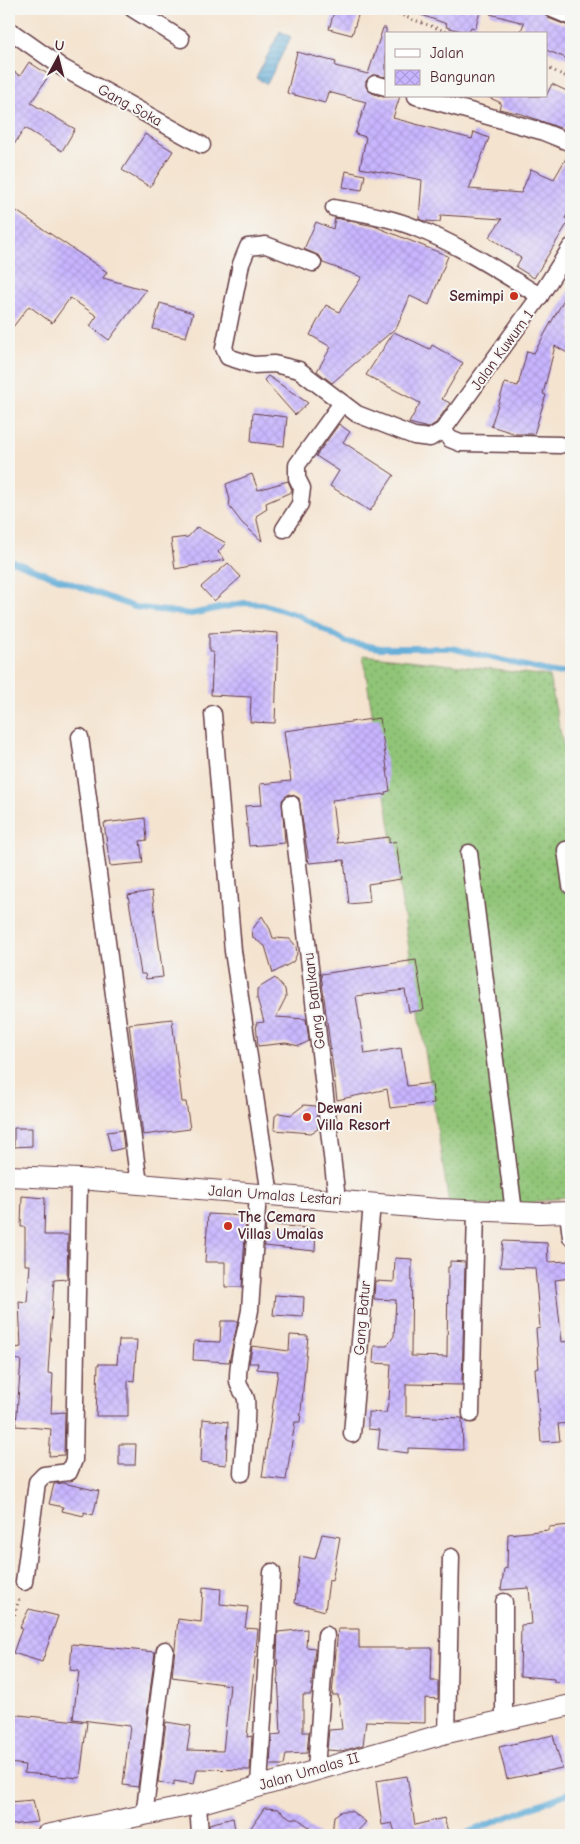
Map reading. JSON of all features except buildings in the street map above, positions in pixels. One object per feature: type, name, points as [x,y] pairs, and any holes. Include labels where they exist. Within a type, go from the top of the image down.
[{"type":"street","points":[[133,9],[181,39]]},
{"type":"street","points":[[552,9],[571,17]]},
{"type":"street","name":"Gang Soka","points":[[9,30],[63,68],[202,145]]},
{"type":"street","points":[[423,98],[541,131],[571,143]]},
{"type":"street","points":[[334,208],[385,218],[414,227],[448,242],[540,296]]},
{"type":"street","points":[[313,262],[266,245],[248,247],[241,264],[224,348],[228,357],[253,365],[280,364],[299,370],[357,414],[422,438],[434,437],[443,430],[450,439],[460,443],[560,445]]},
{"type":"street","name":"Jalan Kuwum 1","points":[[443,430],[540,296],[571,247]]},
{"type":"street","points":[[284,528],[300,504],[302,488],[297,478],[297,465],[342,403]]},
{"type":"street","points":[[213,714],[234,951],[264,1194],[250,1310],[247,1329],[242,1342],[238,1375],[238,1384],[246,1398],[242,1473]]},
{"type":"street","points":[[80,737],[139,1184]]},
{"type":"street","name":"Gang Batukaru","points":[[292,804],[337,1199]]},
{"type":"street","points":[[566,850],[571,886]]},
{"type":"street","points":[[469,853],[514,1212]]},
{"type":"street","name":"Jalan Umalas Lestari","points":[[9,1176],[79,1179],[476,1211],[570,1212]]},
{"type":"street","points":[[24,1582],[37,1482],[44,1475],[70,1472],[74,1460],[79,1179]]},
{"type":"street","name":"Gang Batur","points":[[352,1434],[372,1202]]},
{"type":"street","points":[[470,1414],[476,1211]]},
{"type":"street","points":[[570,1212],[571,1237]]},
{"type":"street","points":[[447,1733],[451,1557]]},
{"type":"street","points":[[259,1785],[272,1572]]},
{"type":"street","points":[[504,1602],[504,1720]]},
{"type":"street","points":[[316,1769],[326,1635]]},
{"type":"street","points":[[144,1816],[165,1650]]},
{"type":"street","name":"Jalan Umalas II","points":[[46,1835],[198,1804],[259,1785],[447,1733],[571,1706]]},
{"type":"street","points":[[198,1804],[200,1835]]},
{"type":"path","points":[[384,9],[447,32]]},
{"type":"path","points":[[548,69],[571,79]]},
{"type":"path","points":[[9,1634],[24,1582]]},
{"type":"green space","points":[[363,655],[549,676],[571,784],[571,993],[568,993],[571,1008],[571,1196],[513,1206],[449,1204]]},
{"type":"water","points":[[280,31],[291,37],[267,84],[256,78]]},
{"type":"waterway","points":[[9,560],[134,607],[191,614],[244,603],[263,604],[300,616],[346,642],[380,648],[451,648],[555,673],[571,671]]},
{"type":"waterway","points":[[461,1835],[571,1792]]},
{"type":"place","name":"Semimpi","points":[[514,296]]},
{"type":"place","name":"Dewani Villa Resort","points":[[307,1117]]},
{"type":"place","name":"The Cemara Villas Umalas","points":[[228,1226]]}]
